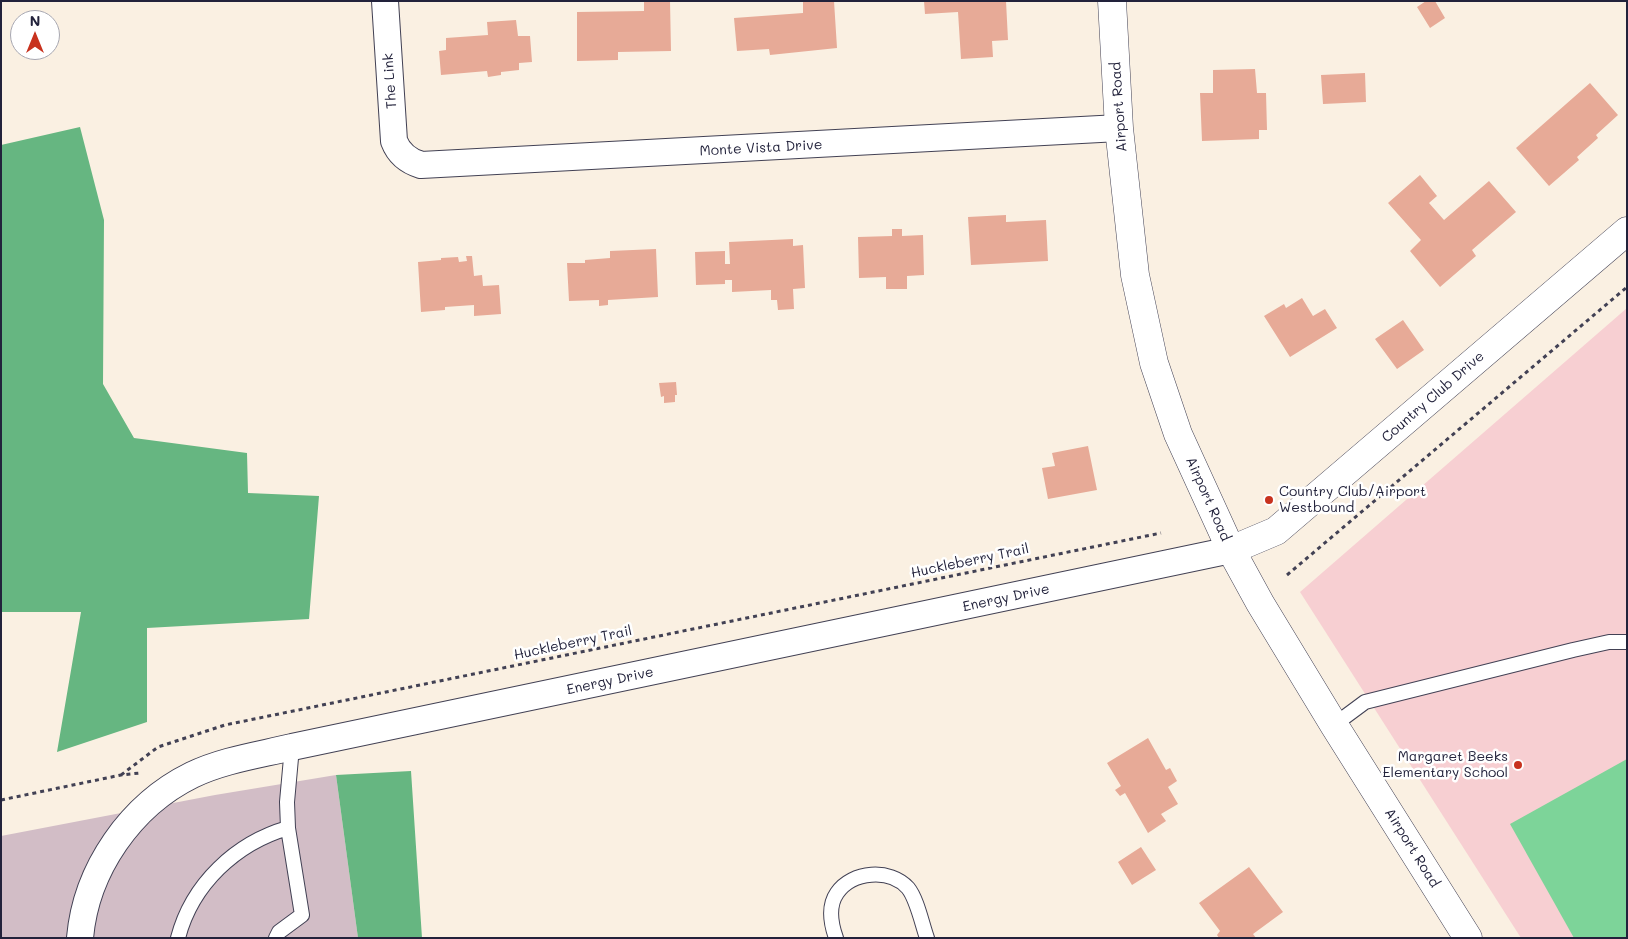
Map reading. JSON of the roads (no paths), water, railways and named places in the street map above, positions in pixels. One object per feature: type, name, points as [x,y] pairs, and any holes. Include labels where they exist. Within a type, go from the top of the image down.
[{"type":"street","name":"The Link","points":[[385,1],[394,141],[404,157]]},
{"type":"street","name":"Airport Road","points":[[1112,1],[1119,128],[1135,275],[1154,363],[1178,434],[1231,550],[1260,603],[1468,938]]},
{"type":"street","name":"Monte Vista Drive","points":[[404,157],[413,163],[431,166],[1119,128]]},
{"type":"street","name":"Country Club Drive","points":[[1231,550],[1276,531],[1627,231]]},
{"type":"street","name":"Energy Drive","points":[[80,938],[85,905],[105,859],[120,834],[150,802],[170,787],[193,774],[217,765],[292,747],[1231,550]]},
{"type":"lane","points":[[1334,725],[1365,702],[1573,650],[1609,642],[1627,642]]},
{"type":"lane","points":[[276,938],[280,932],[302,915],[288,828],[287,802],[292,747]]},
{"type":"lane","points":[[178,938],[182,922],[201,888],[222,864],[244,847],[288,828]]},
{"type":"lane","points":[[836,938],[831,912],[837,893],[848,883],[859,877],[877,874],[894,877],[908,889],[916,905],[927,938]]},
{"type":"place","name":"Country Club/Airport Westbound","points":[[1269,500]]},
{"type":"place","name":"Margaret Beeks Elementary School","points":[[1518,765]]}]
